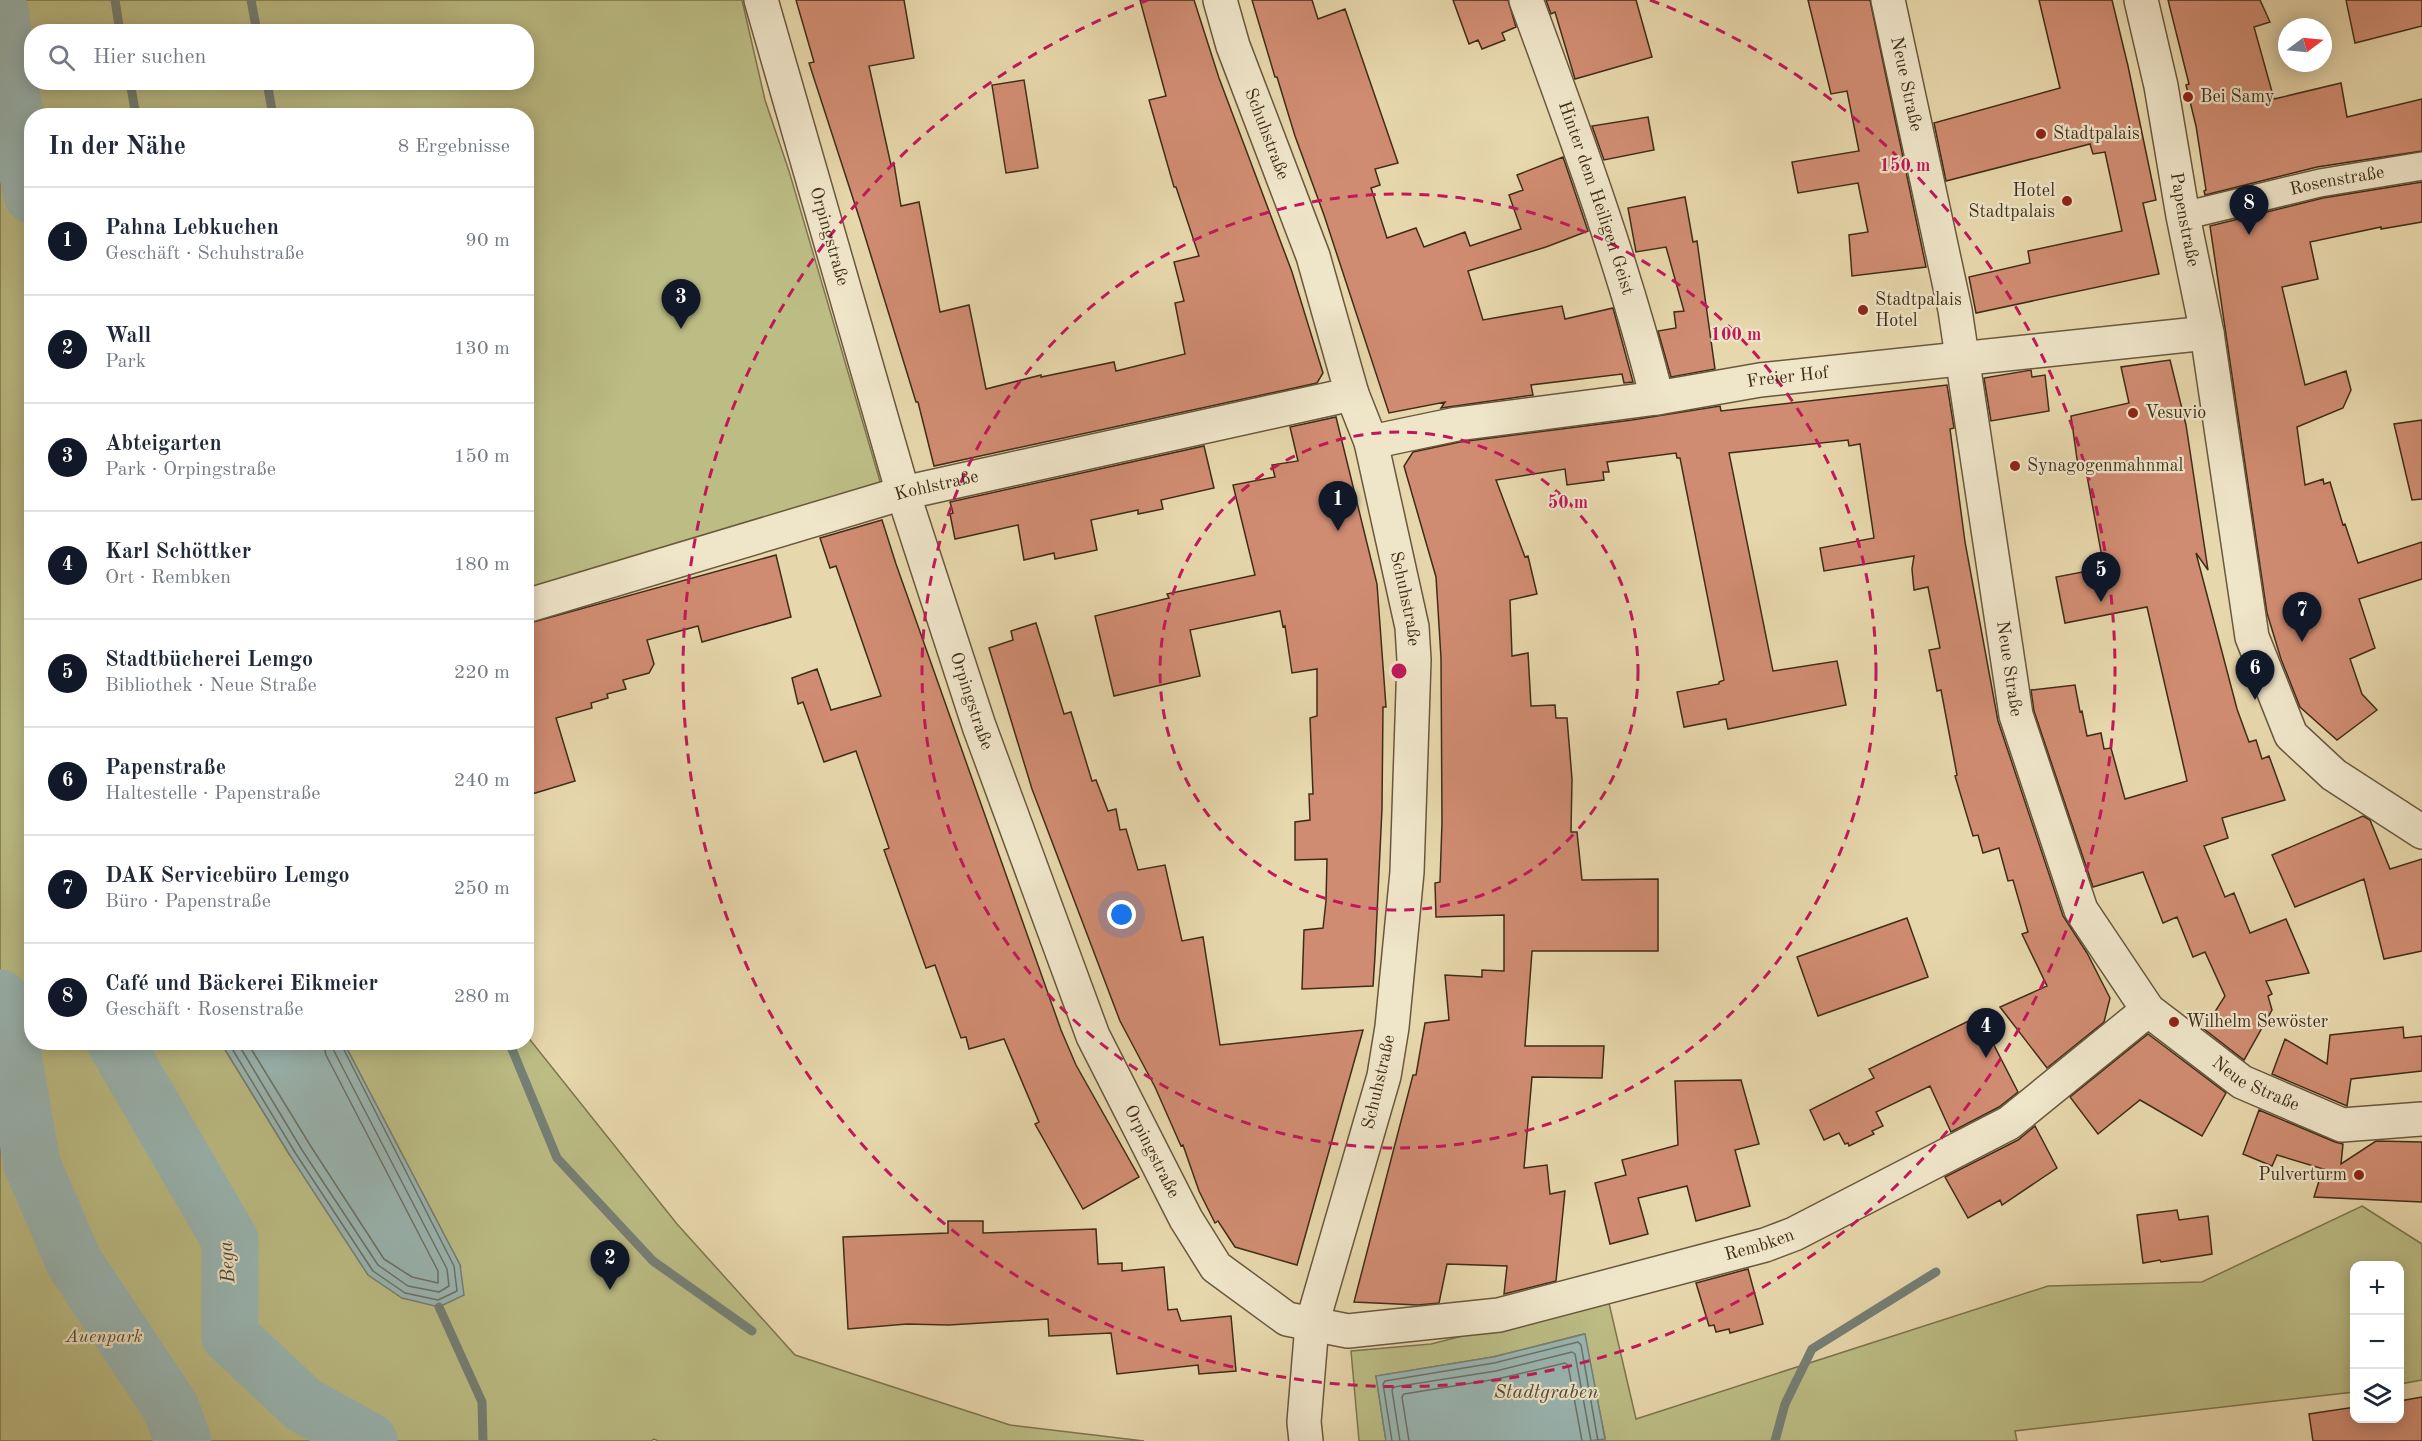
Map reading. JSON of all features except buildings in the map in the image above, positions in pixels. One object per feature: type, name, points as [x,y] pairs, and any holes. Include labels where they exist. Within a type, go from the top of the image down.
[{"type":"street","name":"Orpingstraße","points":[[761,0],[903,492],[979,726],[1093,1036],[1186,1220],[1216,1267],[1287,1319],[1312,1324]]},
{"type":"street","name":"Schuhstraße","points":[[1220,0],[1233,46],[1312,256],[1352,394],[1371,442],[1412,627],[1414,660],[1407,872],[1392,1027],[1384,1076],[1312,1324],[1304,1422],[1306,1441]]},
{"type":"street","name":"Hinter dem Heiligen Geist","points":[[1526,0],[1582,153],[1632,304],[1657,398]]},
{"type":"street","name":"Neue Straße","points":[[1888,0],[1945,257],[2016,715],[2081,910],[2148,1010],[2242,1082],[2342,1125],[2422,1119]]},
{"type":"street","name":"Papenstraße","points":[[2141,0],[2161,86],[2183,216],[2207,333],[2252,637],[2291,735],[2334,775],[2422,831]]},
{"type":"street","name":"Rosenstraße","points":[[2183,216],[2320,183],[2422,166]]},
{"type":"street","name":"Freier Hof","points":[[1371,442],[1457,424],[1657,398],[1760,380],[2207,333]]},
{"type":"street","name":"Kohlstraße","points":[[534,604],[903,492],[1352,394]]},
{"type":"street","name":"Rembken","points":[[1312,1324],[1348,1331],[1499,1316],[1765,1245],[1794,1233],[2009,1124],[2148,1010]]},
{"type":"green space","name":"Auenpark","points":[[0,0],[742,0],[765,100],[789,171],[882,488],[534,597],[534,108],[24,108],[24,1050],[225,1050],[291,1157],[460,1265],[348,1050],[534,1050],[534,1045],[677,1224],[795,1355],[1010,1425],[1144,1441],[658,1441],[654,1439],[651,1441],[0,1441]]},
{"type":"green space","points":[[2362,1206],[2422,1244],[2422,1380],[2404,1383],[2404,1261],[2350,1261],[2350,1392],[2015,1431],[2017,1441],[1588,1441],[1605,1438],[1584,1334],[1493,1357],[1376,1376],[1386,1441],[1359,1441],[1351,1351],[1431,1344],[1608,1299],[1636,1419],[2048,1286],[2202,1282]]},
{"type":"water","points":[[225,1050],[348,1050],[460,1265],[464,1295],[439,1307],[402,1298],[368,1275],[291,1157]]},
{"type":"water","name":"Stadtgraben","points":[[1585,1334],[1605,1439],[1588,1441],[1386,1441],[1376,1376],[1493,1357]]},
{"type":"waterway","name":"Bega","points":[[115,0],[119,24]]},
{"type":"waterway","points":[[251,0],[256,24]]},
{"type":"waterway","name":"Bega","points":[[0,12],[13,102],[24,156]]},
{"type":"waterway","name":"Bega","points":[[131,90],[135,108]]},
{"type":"waterway","points":[[268,90],[272,108]]},
{"type":"waterway","name":"Bega","points":[[0,998],[7,1020],[32,1164],[74,1262],[171,1408],[183,1441]]},
{"type":"waterway","name":"Bega","points":[[120,1050],[230,1240],[230,1336],[304,1405],[369,1441]]},
{"type":"waterway","points":[[512,1050],[557,1158],[653,1261],[752,1331]]},
{"type":"waterway","points":[[1775,1441],[1785,1404],[1812,1349],[1936,1272]]},
{"type":"waterway","name":"Bega","points":[[439,1307],[482,1402],[483,1441]]},
{"type":"place","name":"Bei Samy","points":[[2188,97]]},
{"type":"place","name":"Stadtpalais","points":[[2041,134]]},
{"type":"place","name":"Hotel Stadtpalais","points":[[2067,201]]},
{"type":"place","name":"Café und Bäckerei Eikmeier","points":[[2249,235]]},
{"type":"place","name":"Stadtpalais Hotel","points":[[1863,310]]},
{"type":"place","name":"Abteigarten","points":[[681,329]]},
{"type":"place","name":"Vesuvio","points":[[2133,413]]},
{"type":"place","name":"Synagogenmahnmal","points":[[2015,466]]},
{"type":"place","name":"Pahna Lebkuchen","points":[[1338,531]]},
{"type":"place","name":"Stadtbücherei Lemgo","points":[[2101,602]]},
{"type":"place","name":"DAK Servicebüro Lemgo","points":[[2302,642]]},
{"type":"place","name":"Papenstraße","points":[[2255,700]]},
{"type":"place","name":"Wilhelm Sewöster","points":[[2174,1022]]},
{"type":"place","name":"Karl Schöttker","points":[[1986,1058]]},
{"type":"place","name":"Pulverturm","points":[[2359,1175]]},
{"type":"place","name":"Wall","points":[[610,1290]]}]
